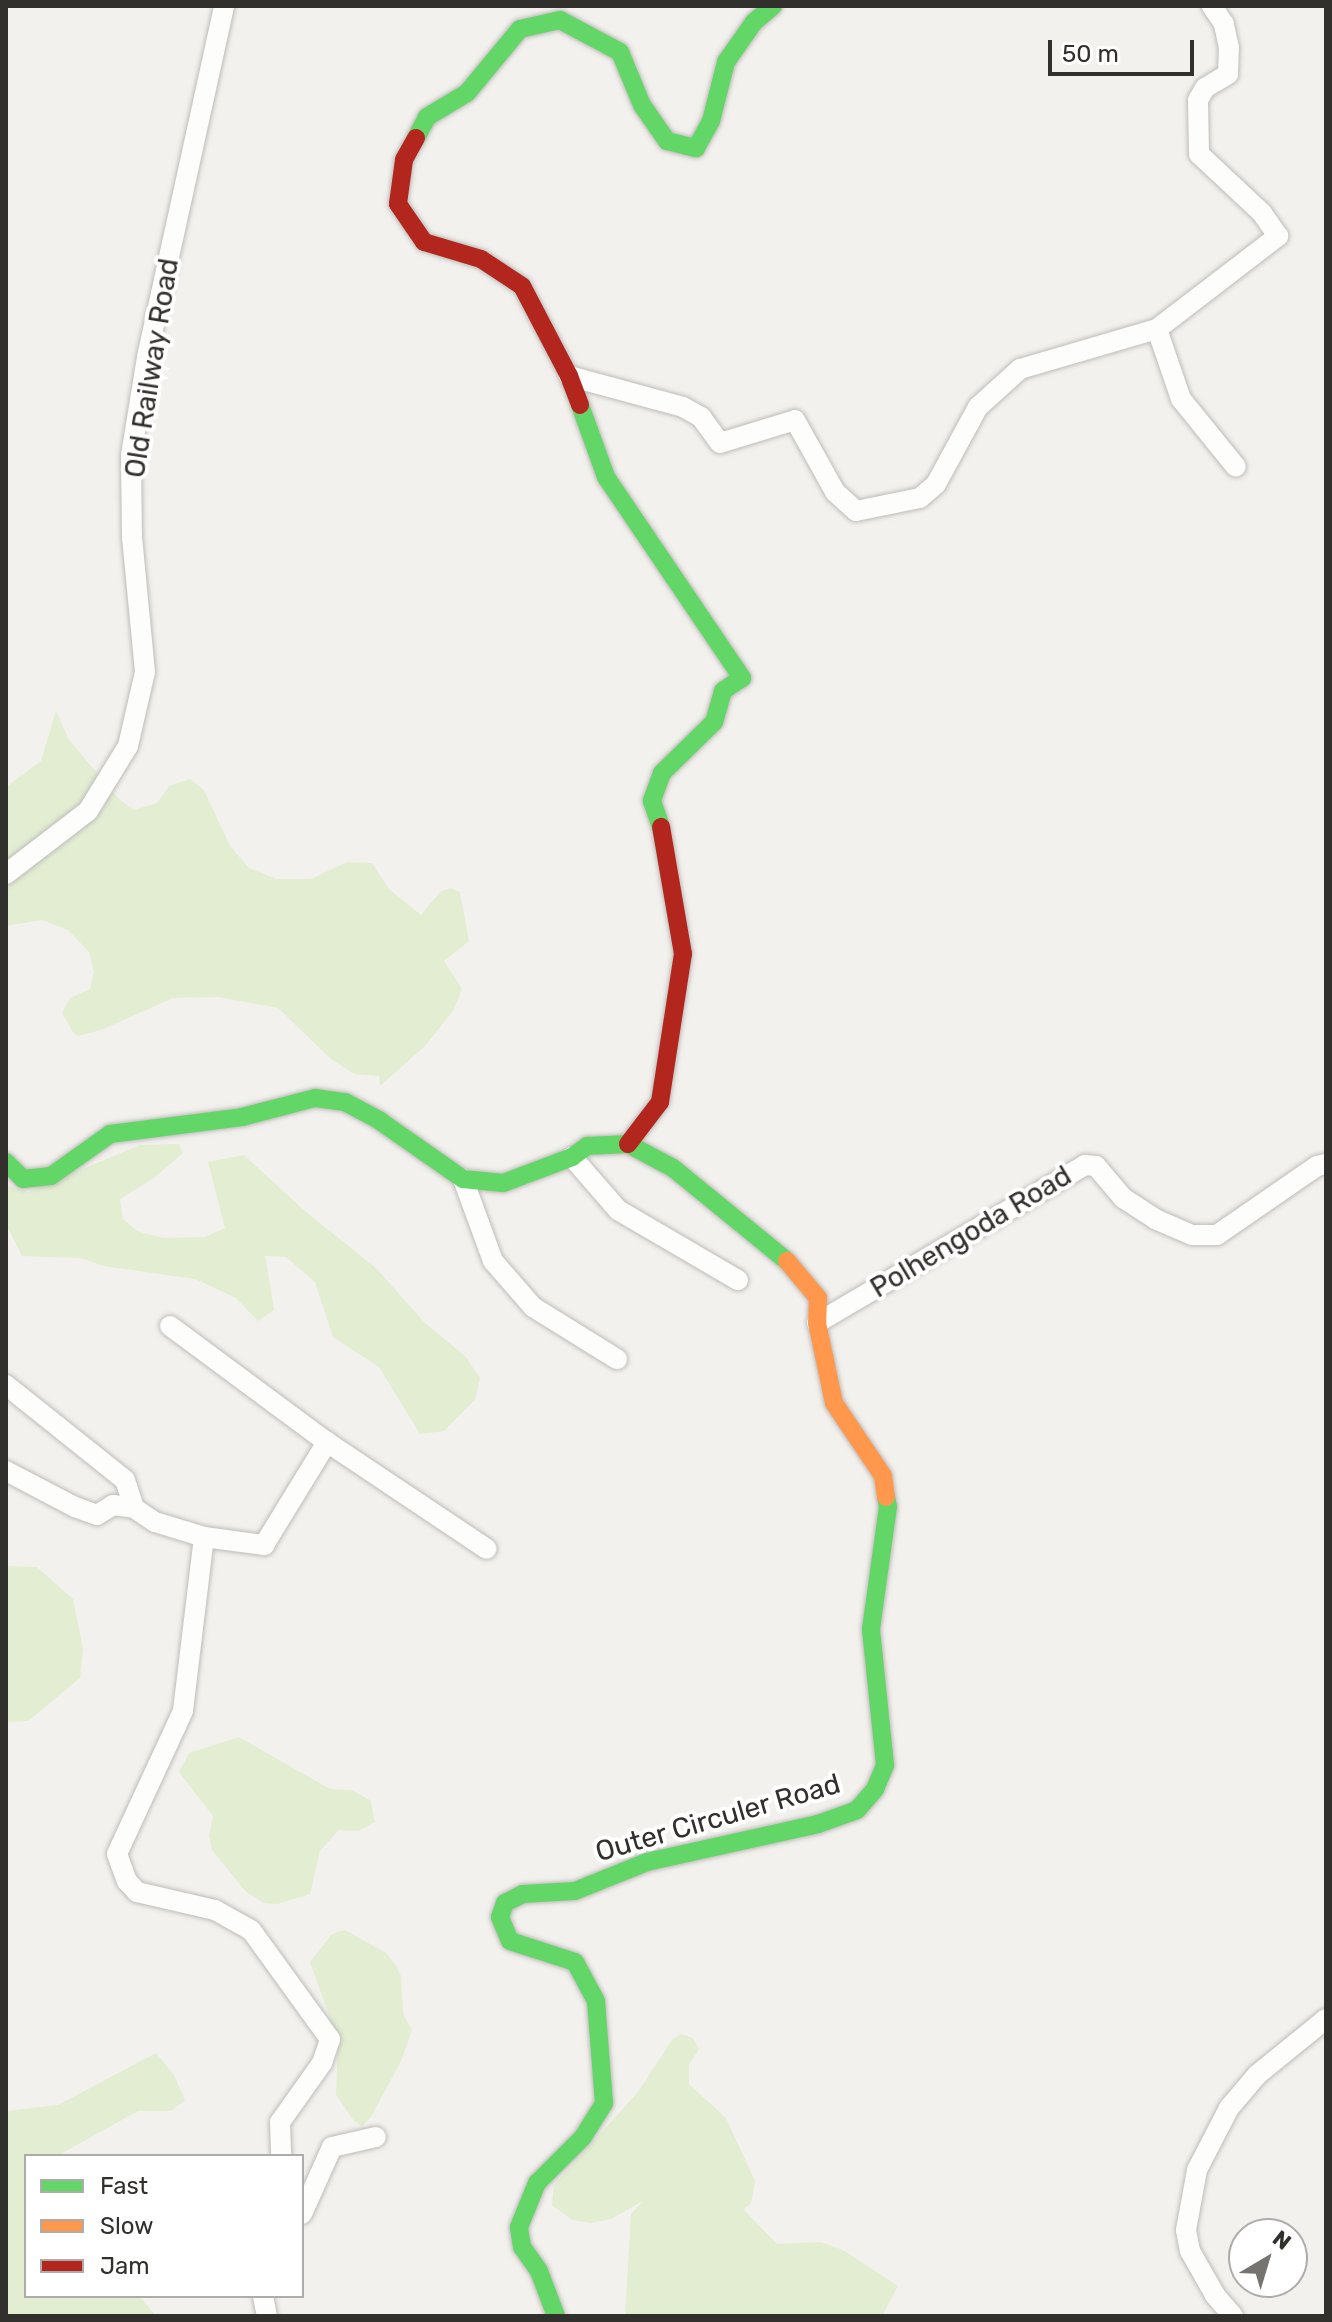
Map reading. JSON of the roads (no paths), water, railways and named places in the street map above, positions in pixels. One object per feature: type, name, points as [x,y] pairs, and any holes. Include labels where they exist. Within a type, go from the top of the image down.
[{"type":"street","name":"Old Railway Road","points":[[6,874],[88,811],[128,746],[145,672],[132,538],[131,455],[147,357],[224,6]]},
{"type":"street","points":[[6,1162],[23,1179],[51,1176],[110,1134],[242,1117],[315,1098],[345,1102],[380,1121],[463,1179],[503,1183],[572,1157],[587,1146],[628,1144],[660,1102],[683,954],[665,839],[652,801],[662,773],[714,722],[723,691],[742,678],[606,477],[569,376],[522,286],[481,259],[424,242],[398,204],[404,160],[427,117],[467,93],[520,29],[560,20],[620,52],[642,105],[667,141],[696,148],[711,121],[726,62],[754,22],[773,6]]},
{"type":"street","points":[[569,376],[683,407],[701,417],[720,443],[795,420],[835,492],[856,511],[920,498],[936,484],[978,407],[1020,369],[1157,329],[1278,236],[1262,213],[1199,154],[1198,100],[1205,88],[1228,74],[1229,48],[1224,24],[1212,6]]},
{"type":"street","points":[[1157,329],[1181,399],[1236,467]]},
{"type":"street","name":"Outer Circuler Road","points":[[556,2316],[539,2271],[522,2247],[519,2227],[537,2183],[583,2137],[604,2103],[596,2001],[575,1962],[510,1941],[500,1917],[505,1903],[523,1894],[575,1891],[647,1862],[831,1820],[857,1810],[875,1789],[885,1765],[871,1629],[888,1507],[883,1476],[834,1403],[817,1323],[818,1298],[796,1269],[673,1168],[628,1144]]},
{"type":"street","points":[[572,1157],[618,1210],[738,1280]]},
{"type":"street","name":"Polhengoda Road","points":[[817,1323],[1085,1165],[1096,1166],[1123,1198],[1155,1219],[1192,1235],[1217,1235],[1317,1166],[1326,1164]]},
{"type":"street","points":[[463,1179],[493,1261],[533,1307],[617,1359]]},
{"type":"street","points":[[170,1326],[327,1442],[487,1549]]},
{"type":"street","points":[[6,1385],[125,1480],[134,1508]]},
{"type":"street","points":[[6,1471],[97,1515],[113,1505],[134,1508],[155,1522],[204,1537],[264,1545],[327,1442]]},
{"type":"street","points":[[204,1537],[183,1711],[117,1854],[127,1881],[137,1892],[215,1910],[251,1930],[330,2039],[322,2063],[280,2122],[281,2154]]},
{"type":"street","points":[[1233,2316],[1215,2295],[1190,2251],[1186,2230],[1197,2170],[1229,2108],[1257,2075],[1326,2019]]},
{"type":"street","points":[[304,2210],[332,2147],[376,2137]]}]
